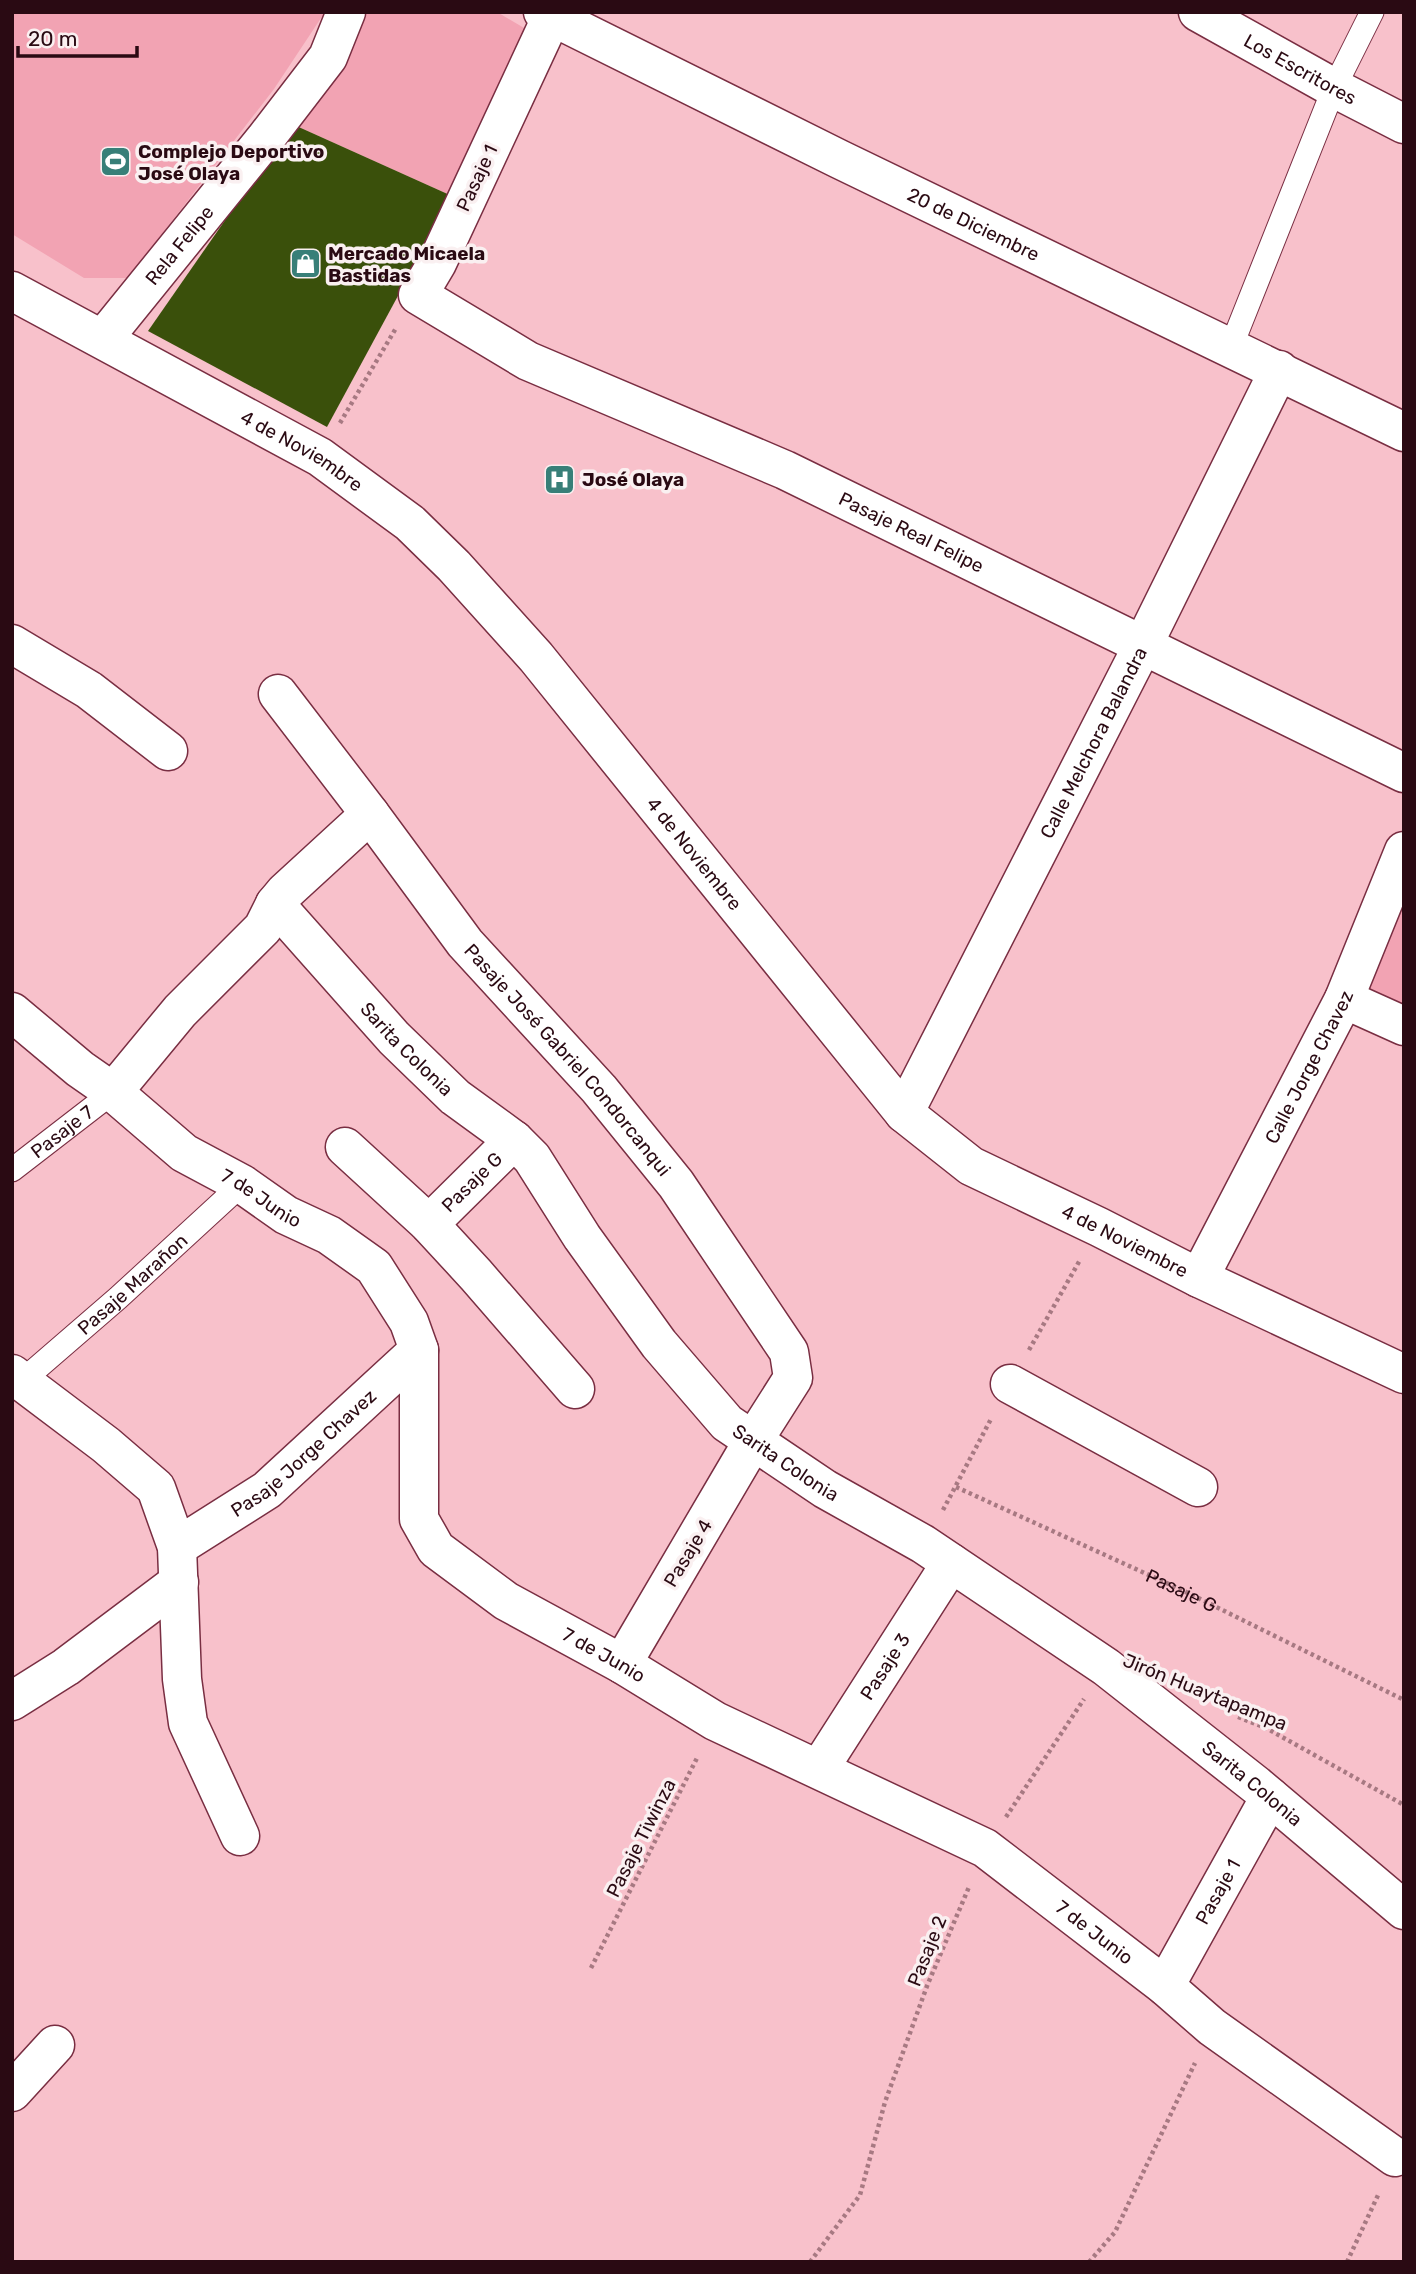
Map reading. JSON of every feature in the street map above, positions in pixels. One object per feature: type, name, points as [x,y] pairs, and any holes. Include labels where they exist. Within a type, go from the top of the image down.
[{"type":"street","name":"Rela Felipe","points":[[103,340],[328,57],[346,12]]},
{"type":"street","name":"Los Escritores","points":[[1198,12],[1404,124]]},
{"type":"street","name":"Pasaje 1","points":[[418,295],[437,262],[548,14]]},
{"type":"street","name":"20 de Diciembre","points":[[548,14],[839,159],[1231,346],[1404,432]]},
{"type":"street","name":"4 de Noviembre","points":[[12,291],[320,457],[410,523],[454,566],[536,657],[904,1113],[971,1166],[1199,1278],[1404,1374]]},
{"type":"street","name":"Pasaje Real Felipe","points":[[418,295],[528,361],[785,470],[1404,773]]},
{"type":"street","name":"Calle Melchora Balandra","points":[[904,1113],[1143,645],[1279,370]]},
{"type":"street","points":[[12,644],[89,690],[168,751]]},
{"type":"street","name":"Pasaje José Gabriel Condorcanqui","points":[[278,694],[465,943],[599,1089],[676,1184],[789,1352],[793,1378],[753,1441]]},
{"type":"street","points":[[113,1092],[180,1011],[264,928],[275,904],[285,892],[370,814]]},
{"type":"street","name":"Calle Jorge Chavez","points":[[1199,1278],[1344,999],[1404,851]]},
{"type":"street","name":"Sarita Colonia","points":[[275,904],[394,1038],[454,1097],[514,1140],[531,1158],[582,1237],[659,1344],[727,1423],[825,1489],[923,1544],[1105,1667],[1270,1797],[1404,1910]]},
{"type":"street","points":[[1344,999],[1404,1026]]},
{"type":"street","name":"7 de Junio","points":[[12,1012],[80,1069],[113,1092],[184,1153],[242,1184],[286,1215],[329,1235],[374,1267],[409,1322],[419,1350],[419,1519],[436,1549],[506,1601],[622,1664],[716,1721],[985,1848],[1165,1986],[1212,2027],[1395,2157]]},
{"type":"street","name":"Pasaje G","points":[[429,1224],[514,1140]]},
{"type":"street","points":[[345,1147],[429,1224],[575,1389]]},
{"type":"street","name":"Pasaje Jorge Chavez","points":[[12,1701],[66,1667],[178,1565],[267,1490],[419,1350]]},
{"type":"street","points":[[17,1377],[106,1445],[156,1488],[178,1565],[182,1679],[188,1723],[240,1836]]},
{"type":"street","points":[[1010,1384],[1198,1487]]},
{"type":"street","name":"Pasaje 4","points":[[622,1664],[753,1441]]},
{"type":"street","name":"Pasaje 3","points":[[818,1769],[951,1563]]},
{"type":"street","name":"Pasaje 1","points":[[1165,1986],[1270,1797]]},
{"type":"street","points":[[12,2092],[55,2045]]},
{"type":"lane","points":[[1231,346],[1334,88],[1372,12]]},
{"type":"lane","name":"Pasaje 7","points":[[12,1170],[113,1092]]},
{"type":"lane","name":"Pasaje Marañon","points":[[17,1377],[127,1290],[242,1184]]},
{"type":"path","points":[[335,432],[401,318],[418,295]]},
{"type":"path","name":"Pasaje G","points":[[956,1487],[1184,1591],[1404,1700]]},
{"type":"path","name":"Pasaje 2","points":[[810,2262],[860,2195],[885,2102],[927,1986],[985,1848],[1105,1667]]},
{"type":"path","name":"Jirón Huaytapampa","points":[[1229,1714],[1266,1728],[1404,1805]]},
{"type":"path","name":"Pasaje Tiwinza","points":[[591,1968],[716,1721]]},
{"type":"path","points":[[1089,2262],[1115,2232],[1212,2027]]},
{"type":"path","points":[[1347,2262],[1395,2157]]},
{"type":"shaded area","name":"Complejo Deportivo José Olaya","points":[[12,12],[325,12],[274,89],[128,278],[84,278],[12,234]]},
{"type":"shaded area","points":[[356,12],[497,12],[536,35],[452,196],[292,124]]},
{"type":"shaded area","points":[[1404,884],[1404,1013],[1360,993]]},
{"type":"building","name":"Mercado Micaela Bastidas","points":[[292,124],[452,196],[327,427],[148,331]]},
{"type":"place","name":"Complejo Deportivo José Olaya","points":[[115,162]]},
{"type":"place","name":"Mercado Micaela Bastidas","points":[[305,264]]},
{"type":"place","name":"José Olaya","points":[[559,479]]}]
